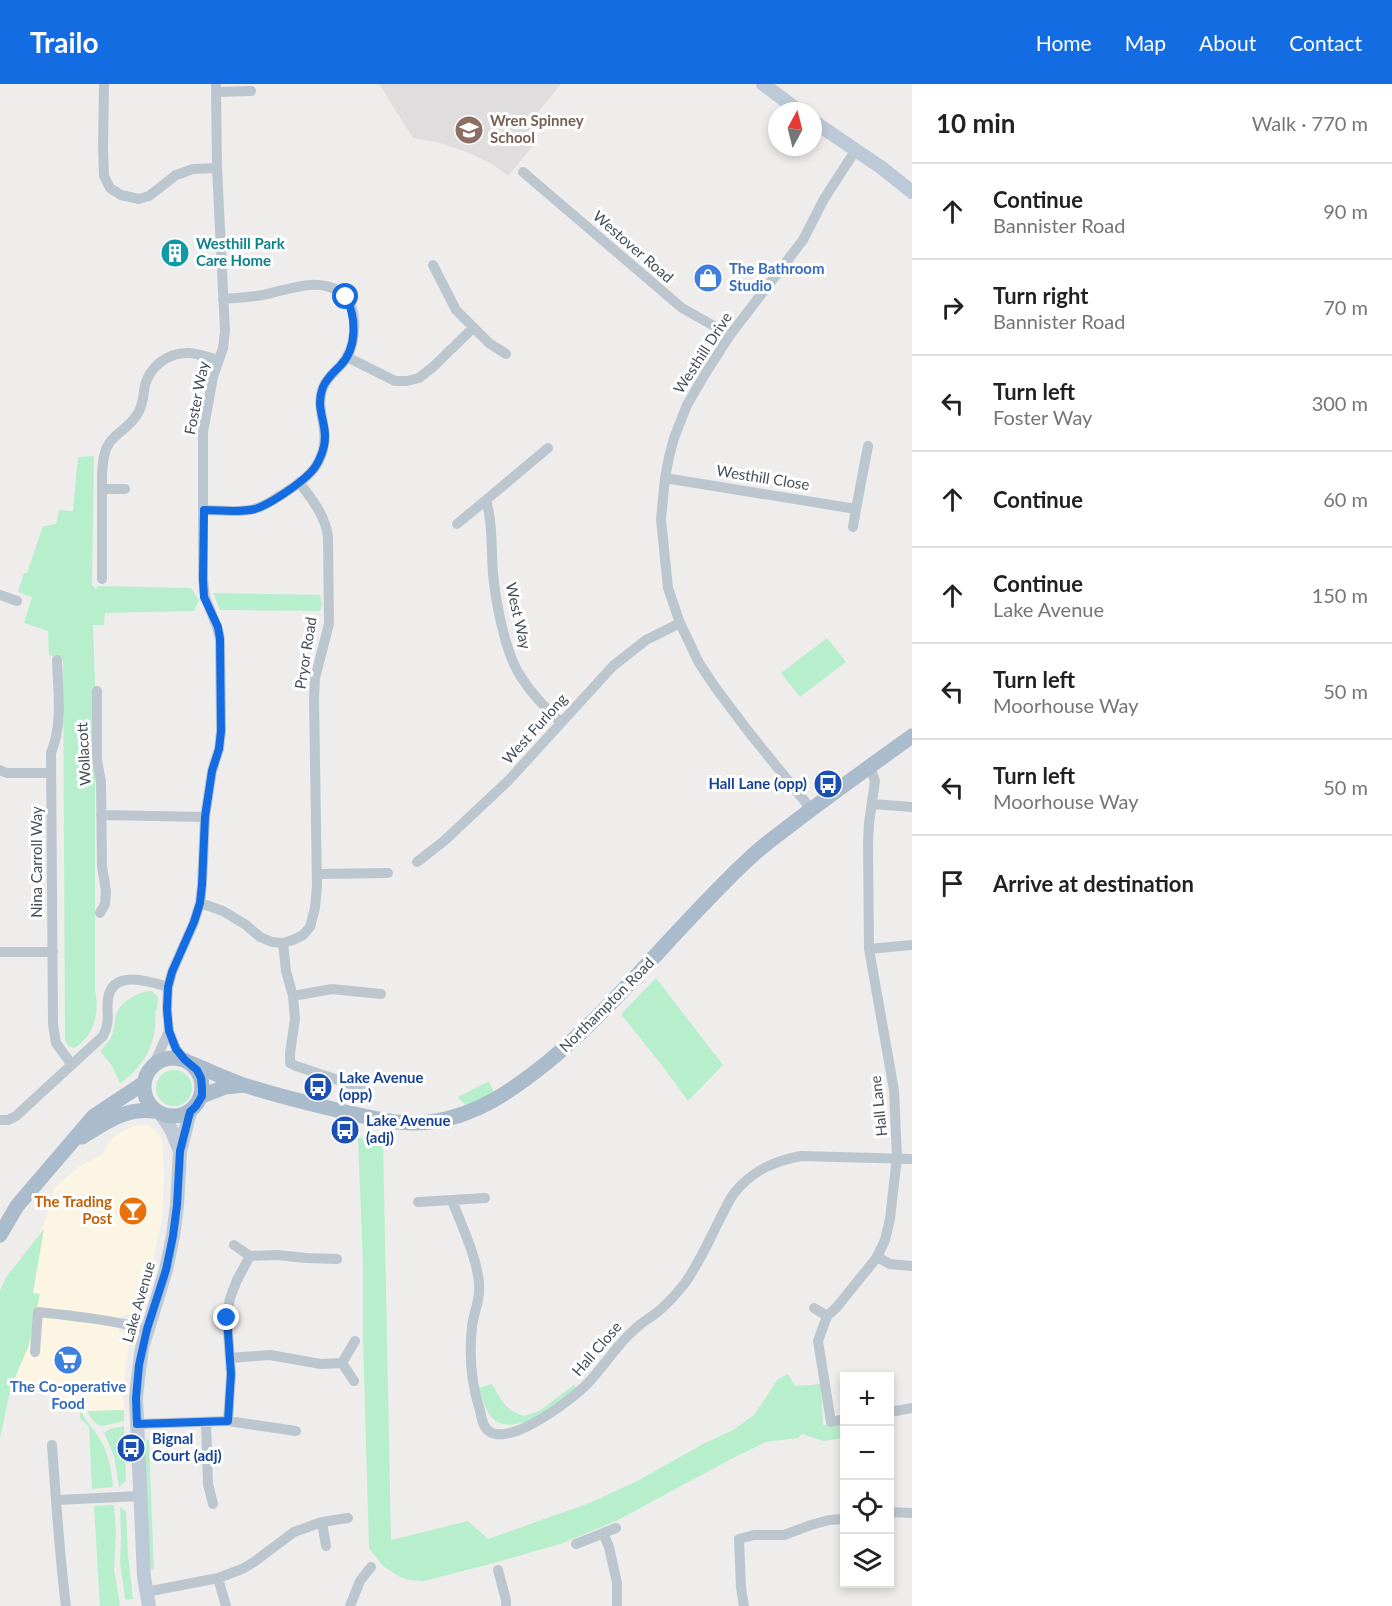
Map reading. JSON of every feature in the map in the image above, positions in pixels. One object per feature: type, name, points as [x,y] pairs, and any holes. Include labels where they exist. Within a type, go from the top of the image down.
[{"type":"main road","name":"Northampton Road","points":[[187,1062],[244,1084],[373,1119],[427,1123],[447,1120],[481,1108],[528,1077],[575,1039],[629,986],[753,854],[912,736]]},
{"type":"main road","points":[[72,1144],[115,1117],[131,1111],[158,1112],[171,1117],[190,1112],[202,1096],[201,1078],[197,1070],[187,1062],[178,1058],[158,1062],[147,1074],[144,1083],[145,1095],[158,1112]]},
{"type":"main road","points":[[0,1235],[17,1206],[94,1116],[144,1083]]},
{"type":"main road","name":"Northampton Road","points":[[202,1096],[225,1087],[244,1084]]},
{"type":"street","points":[[104,84],[104,176],[110,188],[121,195],[139,199],[149,196],[177,175],[193,169],[218,168]]},
{"type":"street","points":[[763,84],[787,102]]},
{"type":"street","points":[[217,88],[251,91]]},
{"type":"street","name":"Foster Way","points":[[187,1062],[176,1049],[169,1031],[168,987],[200,903],[205,817],[221,731],[220,639],[218,627],[204,597],[203,579],[203,432],[213,377],[225,339],[217,88]]},
{"type":"street","points":[[822,127],[912,192]]},
{"type":"street","name":"Westhill Drive","points":[[811,809],[748,731],[699,663],[680,623],[668,588],[661,519],[664,478],[674,438],[687,405],[730,336],[803,240],[824,199],[855,151]]},
{"type":"street","name":"Westover Road","points":[[523,172],[682,308],[730,336]]},
{"type":"street","points":[[434,265],[456,310],[489,343],[506,354]]},
{"type":"street","points":[[204,510],[253,510],[276,499],[310,474],[319,461],[324,446],[325,431],[319,405],[321,391],[326,381],[347,357],[353,334],[353,314],[346,297],[329,286],[311,285],[262,295],[223,299]]},
{"type":"street","points":[[347,357],[395,381],[406,381],[418,378],[434,366],[473,328]]},
{"type":"street","points":[[102,579],[102,489],[103,458],[106,449],[110,442],[136,417],[141,408],[150,374],[158,364],[178,353],[219,360]]},
{"type":"street","points":[[853,527],[868,446]]},
{"type":"street","points":[[457,524],[548,448]]},
{"type":"street","name":"Westhill Close","points":[[664,478],[856,509]]},
{"type":"street","name":"Pryor Road","points":[[283,943],[303,935],[310,927],[315,908],[315,678],[329,624],[326,522],[299,482]]},
{"type":"street","points":[[102,489],[125,489]]},
{"type":"street","name":"West Way","points":[[486,500],[491,517],[493,576],[511,656],[520,676],[534,696],[561,722]]},
{"type":"street","points":[[0,595],[17,601]]},
{"type":"street","name":"West Furlong","points":[[417,862],[444,841],[508,781],[613,666],[646,640],[680,623]]},
{"type":"street","name":"Nina Carroll Way","points":[[57,660],[59,724],[57,740],[51,753],[53,1024],[56,1043],[72,1065]]},
{"type":"street","name":"Wollacott","points":[[97,691],[97,760],[101,782],[102,866],[106,891],[105,903],[100,913]]},
{"type":"street","name":"Hall Lane","points":[[840,1420],[831,1422],[818,1346],[820,1335],[827,1316],[877,1257],[885,1240],[890,1219],[897,1157],[894,1090],[869,949],[868,823],[875,781],[870,767]]},
{"type":"street","points":[[0,770],[8,773],[51,772]]},
{"type":"street","points":[[872,804],[912,807]]},
{"type":"street","points":[[102,815],[205,817]]},
{"type":"street","points":[[316,874],[388,873]]},
{"type":"street","points":[[200,903],[223,911],[260,937],[272,942],[283,943],[295,1019],[290,1063],[362,1088]]},
{"type":"street","points":[[869,949],[912,945]]},
{"type":"street","points":[[0,952],[53,952]]},
{"type":"street","points":[[0,1120],[8,1120],[16,1116],[98,1041],[108,1027],[108,997],[111,989],[119,982],[136,979],[168,987]]},
{"type":"street","points":[[293,996],[332,989],[381,994]]},
{"type":"street","name":"Foster Way","points":[[153,1066],[169,1031]]},
{"type":"street","points":[[158,1112],[171,1129],[180,1151]]},
{"type":"street","name":"Lake Avenue","points":[[149,1606],[146,1592],[140,1496],[136,1398],[147,1329],[166,1270],[173,1236],[180,1151],[190,1112]]},
{"type":"street","name":"Hall Close","points":[[452,1200],[478,1273],[479,1291],[472,1327],[471,1371],[474,1391],[486,1428],[493,1434],[503,1435],[545,1417],[583,1388],[635,1328],[673,1297],[693,1270],[734,1193],[750,1176],[766,1166],[801,1156],[912,1159]]},
{"type":"street","points":[[418,1202],[485,1198]]},
{"type":"street","points":[[234,1245],[250,1256],[277,1255],[337,1259]]},
{"type":"street","points":[[228,1421],[231,1374],[227,1325],[230,1298],[250,1256]]},
{"type":"street","points":[[877,1257],[890,1264],[912,1266]]},
{"type":"street","points":[[814,1308],[827,1316]]},
{"type":"street","points":[[34,1352],[38,1312],[122,1323],[147,1329]]},
{"type":"street","points":[[342,1364],[355,1341]]},
{"type":"street","points":[[230,1358],[270,1356],[321,1364],[342,1364]]},
{"type":"street","points":[[342,1364],[354,1381]]},
{"type":"street","points":[[894,1411],[912,1408]]},
{"type":"street","points":[[137,1424],[228,1421],[296,1431]]},
{"type":"street","points":[[206,1422],[208,1485],[213,1504]]},
{"type":"street","points":[[51,1445],[66,1606]]},
{"type":"street","points":[[57,1500],[140,1496]]},
{"type":"street","points":[[894,1512],[912,1512]]},
{"type":"street","points":[[146,1592],[219,1578],[254,1562],[294,1532],[322,1522],[348,1518]]},
{"type":"street","points":[[744,1606],[739,1539],[754,1535],[784,1535],[811,1525],[840,1519]]},
{"type":"street","points":[[322,1522],[326,1546]]},
{"type":"street","points":[[576,1544],[616,1528]]},
{"type":"street","points":[[603,1533],[609,1547],[617,1583],[617,1606]]},
{"type":"street","points":[[350,1606],[360,1581],[371,1567]]},
{"type":"street","points":[[498,1570],[506,1606]]},
{"type":"street","points":[[219,1578],[226,1606]]},
{"type":"shaded area","name":"Wren Spinney School","points":[[379,84],[561,84],[531,121],[532,147],[508,176],[492,164],[467,152],[440,143],[413,138]]},
{"type":"shaded area","points":[[147,1125],[155,1130],[162,1139],[164,1175],[162,1219],[151,1271],[138,1309],[132,1314],[122,1315],[119,1331],[125,1334],[129,1341],[123,1396],[124,1411],[82,1413],[10,1379],[37,1266],[43,1229],[54,1188],[80,1166],[103,1154],[108,1143],[117,1134],[134,1126]]},
{"type":"green space","points":[[94,456],[92,584],[95,589],[98,586],[191,588],[199,600],[194,611],[105,613],[104,625],[93,625],[95,990],[97,1007],[91,1031],[74,1048],[68,1046],[65,1040],[63,660],[49,655],[48,631],[24,623],[32,597],[18,592],[43,526],[56,524],[59,510],[73,511],[78,457]]},
{"type":"green space","points":[[213,593],[320,595],[322,605],[320,611],[220,610]]},
{"type":"green space","points":[[827,638],[846,662],[800,697],[781,673]]},
{"type":"green space","points":[[656,978],[723,1065],[688,1101],[621,1014]]},
{"type":"green space","points":[[152,991],[158,997],[152,1042],[143,1061],[129,1077],[120,1083],[112,1066],[100,1051],[111,1037],[116,1014],[123,1004],[130,998]]},
{"type":"green space","points":[[174,1070],[187,1075],[192,1088],[187,1101],[174,1106],[161,1101],[156,1088],[161,1075]]},
{"type":"green space","points":[[489,1081],[494,1093],[467,1107],[458,1097]]},
{"type":"green space","points":[[358,1138],[383,1138],[391,1540],[468,1521],[488,1539],[592,1502],[733,1430],[754,1415],[778,1379],[788,1374],[795,1386],[821,1384],[823,1425],[840,1423],[840,1439],[823,1441],[802,1434],[798,1438],[766,1442],[616,1521],[563,1543],[424,1581],[400,1577],[383,1566],[369,1548]]},
{"type":"green space","points":[[44,1229],[33,1293],[40,1294],[29,1345],[11,1387],[0,1438],[0,1290],[7,1276]]},
{"type":"green space","points":[[492,1384],[508,1408],[524,1416],[539,1411],[574,1385],[576,1388],[527,1421],[506,1424],[493,1418],[483,1401],[479,1388]]},
{"type":"green space","points":[[124,1410],[124,1421],[103,1426],[96,1423],[87,1411]]},
{"type":"green space","points":[[80,1412],[94,1430],[106,1452],[113,1487],[92,1489],[89,1427],[80,1418]]},
{"type":"green space","points":[[124,1426],[126,1481],[119,1487],[114,1456],[104,1433]]},
{"type":"green space","points":[[147,1439],[149,1440],[154,1570],[151,1569],[149,1550],[145,1448]]},
{"type":"green space","points":[[114,1505],[116,1533],[114,1570],[120,1604],[119,1606],[100,1606],[94,1506]]},
{"type":"green space","points":[[120,1507],[126,1511],[133,1599],[127,1600],[120,1563]]},
{"type":"place","name":"Wren Spinney School","points":[[469,130]]},
{"type":"place","name":"Westhill Park Care Home","points":[[175,253]]},
{"type":"place","name":"The Bathroom Studio","points":[[708,278]]},
{"type":"place","name":"Hall Lane (opp)","points":[[828,784]]},
{"type":"place","name":"Lake Avenue (opp)","points":[[318,1087]]},
{"type":"place","name":"Lake Avenue (adj)","points":[[345,1130]]},
{"type":"place","name":"The Trading Post","points":[[133,1211]]},
{"type":"place","name":"The Co-operative Food","points":[[68,1360]]},
{"type":"place","name":"Bignal Court (adj)","points":[[131,1448]]},
{"type":"route","points":[[227,1318],[231,1374],[228,1421],[137,1424],[136,1398],[139,1365],[147,1329],[166,1270],[173,1236],[180,1151],[190,1112],[202,1096],[201,1078],[197,1070],[176,1049],[169,1031],[167,1009],[168,987],[172,972],[200,903],[207,798],[221,731],[220,639],[218,627],[204,597],[204,510],[253,510],[276,499],[310,474],[319,461],[324,446],[325,431],[319,405],[321,391],[332,372],[347,357],[351,347],[353,314],[346,297]]}]
